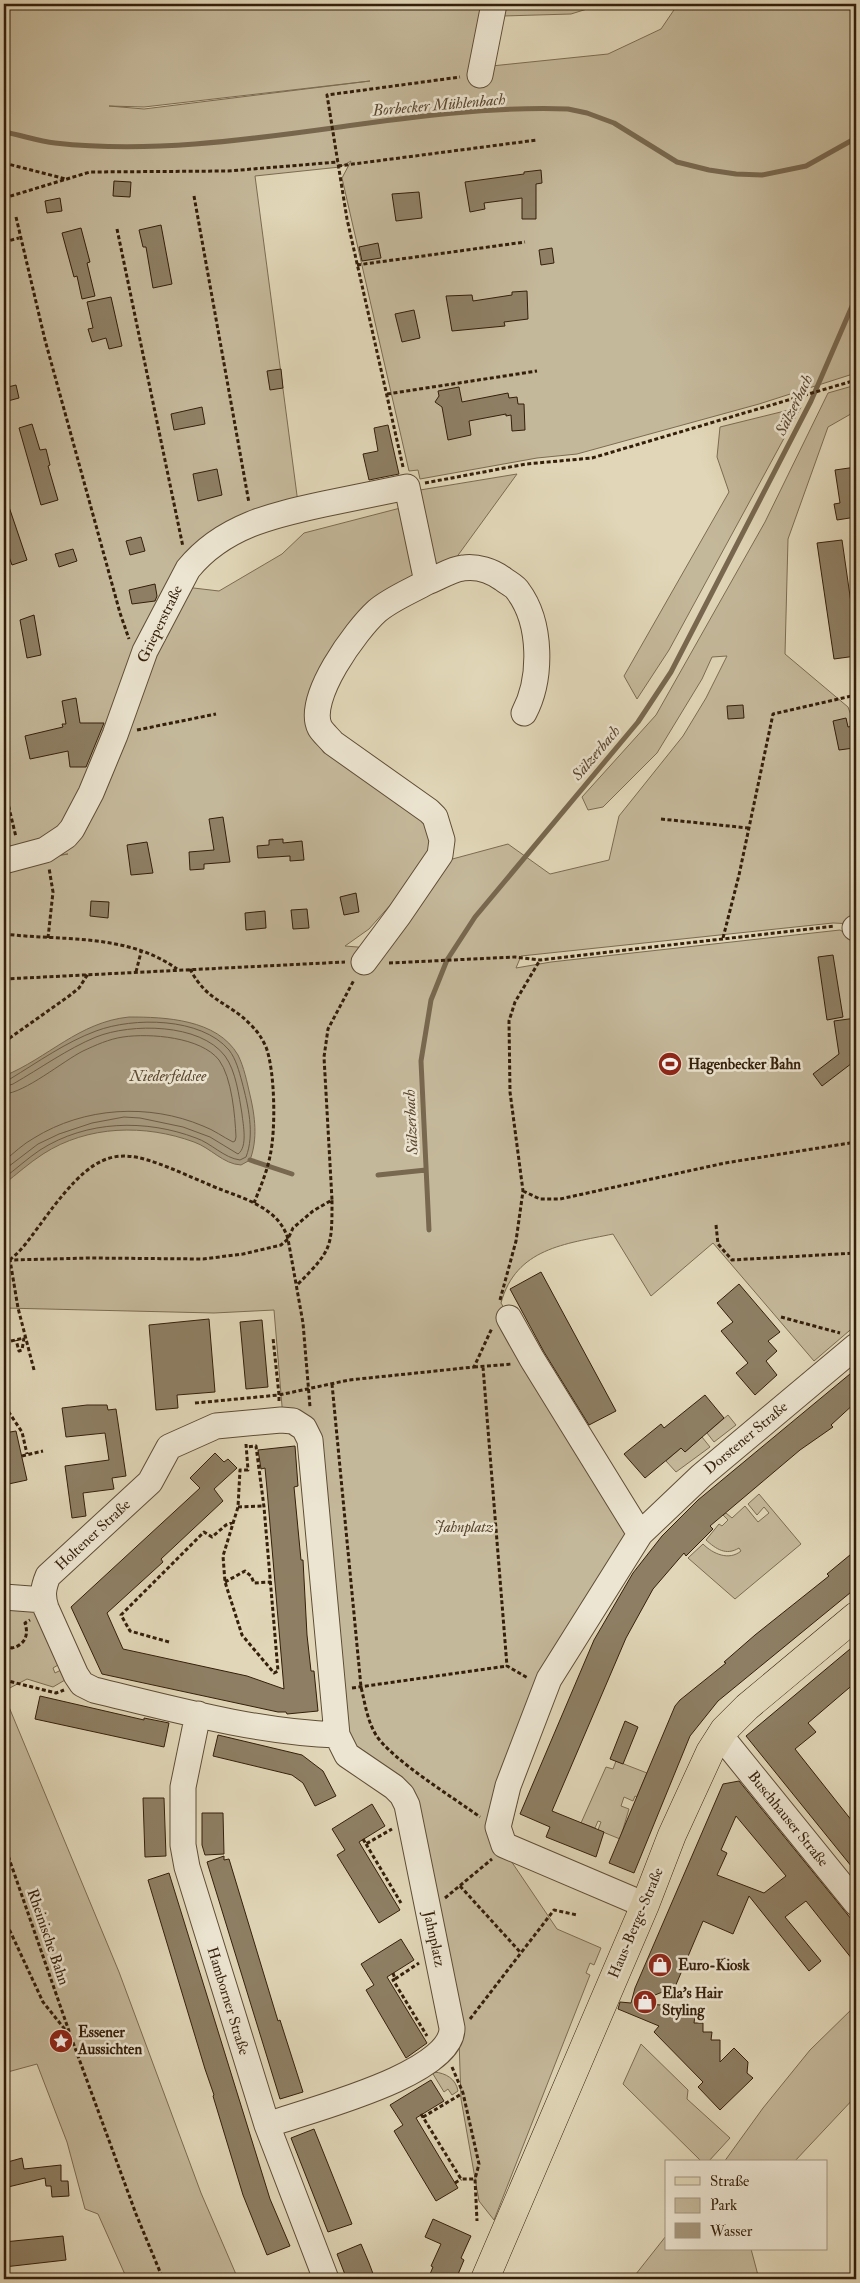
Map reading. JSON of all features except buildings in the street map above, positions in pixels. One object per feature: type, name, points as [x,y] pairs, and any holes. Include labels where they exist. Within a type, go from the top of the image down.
[{"type":"main road","name":"Haus-Berge-Straße","points":[[485,2279],[646,1905],[700,1771],[720,1735],[746,1707],[856,1616]]},
{"type":"street","points":[[480,74],[494,4]]},
{"type":"street","points":[[407,487],[427,582]]},
{"type":"street","name":"Grieperstraße","points":[[13,859],[45,850],[61,840],[72,829],[115,735],[145,651],[188,569],[212,546],[251,524],[283,512],[407,487]]},
{"type":"street","points":[[374,963],[399,915],[440,855],[442,840],[435,817],[333,742],[320,728],[318,714],[321,695],[335,666],[362,626],[378,610],[427,582],[462,568],[480,568],[497,575],[518,590],[528,609],[537,644],[536,674],[531,701],[524,713]]},
{"type":"street","points":[[504,1311],[640,1534],[549,1679],[508,1786],[501,1836],[646,1905]]},
{"type":"street","name":"Dorstener Straße","points":[[640,1534],[700,1476],[855,1347]]},
{"type":"street","name":"Holtener Straße","points":[[45,1604],[43,1587],[48,1576],[150,1482],[169,1447],[216,1426],[246,1435],[281,1420],[293,1421],[304,1428]]},
{"type":"street","name":"Jahnplatz","points":[[304,1428],[310,1440],[338,1735],[347,1755],[382,1777],[402,1795],[407,1805],[437,1952],[447,2044]]},
{"type":"street","points":[[4,1597],[45,1604],[76,1675],[82,1684],[94,1690],[198,1714],[308,1734],[338,1735]]},
{"type":"street","name":"Hamborner Straße","points":[[198,1714],[183,1787],[183,1845],[193,1891],[267,2125],[326,2279]]},
{"type":"street","name":"Buschhauser Straße","points":[[720,1735],[856,1903]]},
{"type":"street","points":[[267,2125],[393,2082],[422,2066],[447,2044]]},
{"type":"path","points":[[480,74],[327,95],[347,219],[407,487],[526,464],[592,458],[856,380]]},
{"type":"path","points":[[4,198],[90,172],[228,171],[338,164],[537,140]]},
{"type":"path","points":[[4,163],[67,179]]},
{"type":"path","points":[[194,196],[251,524]]},
{"type":"path","points":[[16,217],[19,238],[44,340],[120,613],[128,638],[145,651]]},
{"type":"path","points":[[118,229],[188,569]]},
{"type":"path","points":[[4,242],[19,238]]},
{"type":"path","points":[[358,265],[525,242]]},
{"type":"path","points":[[387,394],[537,370]]},
{"type":"path","points":[[722,938],[739,875],[773,714],[856,695]]},
{"type":"path","points":[[115,735],[216,714]]},
{"type":"path","points":[[4,787],[13,859]]},
{"type":"path","points":[[661,820],[748,828]]},
{"type":"path","points":[[48,862],[53,892],[48,938]]},
{"type":"path","points":[[4,979],[177,969],[515,957],[540,960],[833,926],[856,928]]},
{"type":"path","points":[[4,934],[106,941],[167,962],[177,969]]},
{"type":"path","points":[[136,972],[141,952]]},
{"type":"path","points":[[474,1367],[491,1329],[504,1311],[516,1241],[523,1191],[510,1092],[509,1021],[515,1002],[540,960]]},
{"type":"path","points":[[297,1284],[325,1255],[331,1241],[332,1200],[324,1057],[328,1029],[374,963]]},
{"type":"path","points":[[190,969],[196,982],[205,992],[250,1024],[266,1047],[272,1082],[273,1142],[270,1159],[254,1203]]},
{"type":"path","points":[[4,1042],[79,988],[88,974]]},
{"type":"path","points":[[523,1191],[540,1199],[560,1199],[725,1163],[856,1142]]},
{"type":"path","points":[[4,1263],[10,1260],[73,1181],[86,1170],[111,1157],[133,1155],[154,1161],[254,1203],[274,1215],[285,1229],[288,1239],[297,1284],[309,1389],[310,1416],[304,1428]]},
{"type":"path","points":[[10,1260],[219,1258],[274,1248],[288,1239],[293,1228],[313,1211],[332,1200]]},
{"type":"path","points":[[716,1225],[718,1244],[732,1260],[856,1253]]},
{"type":"path","points":[[10,1260],[24,1338],[30,1351],[34,1370]]},
{"type":"path","points":[[780,1317],[840,1333],[855,1347]]},
{"type":"path","points":[[24,1338],[22,1350],[19,1351],[14,1340],[24,1338]]},
{"type":"path","points":[[273,1338],[281,1420]]},
{"type":"path","points":[[195,1403],[279,1395],[349,1380],[519,1363],[532,1359]]},
{"type":"path","points":[[483,1367],[507,1666]]},
{"type":"path","points":[[332,1384],[361,1687],[367,1715],[377,1736],[398,1757],[483,1819],[501,1836],[489,1862],[436,1906],[428,1907]]},
{"type":"path","points":[[5,1399],[8,1411],[22,1432],[27,1454]]},
{"type":"path","points":[[246,1435],[256,1446],[264,1506],[278,1671],[274,1673],[242,1635],[225,1582],[224,1556],[238,1507],[240,1470],[248,1470],[246,1435]]},
{"type":"path","points":[[22,1456],[43,1451]]},
{"type":"path","points":[[238,1507],[264,1506]]},
{"type":"path","points":[[169,1642],[130,1631],[121,1616],[204,1532],[212,1537],[226,1524],[234,1522]]},
{"type":"path","points":[[225,1582],[245,1571],[251,1576],[254,1583],[271,1582]]},
{"type":"path","points":[[4,1646],[17,1647],[24,1641],[28,1631],[25,1623],[45,1604]]},
{"type":"path","points":[[333,1690],[507,1666],[545,1689]]},
{"type":"path","points":[[4,1680],[56,1693],[82,1684]]},
{"type":"path","points":[[366,1844],[390,1829],[412,1832]]},
{"type":"path","points":[[363,1839],[401,1904]]},
{"type":"path","name":"Rheinische Bahn","points":[[4,1844],[71,2037],[136,2214],[163,2279]]},
{"type":"path","points":[[460,1886],[521,1953]]},
{"type":"path","points":[[447,2044],[459,2034],[554,1910],[578,1915]]},
{"type":"path","points":[[4,1918],[43,2002],[71,2037]]},
{"type":"path","points":[[395,1979],[437,1952]]},
{"type":"path","points":[[392,1973],[395,1979],[393,1980],[428,2038],[447,2044]]},
{"type":"path","points":[[447,2044],[450,2064],[463,2093],[479,2164],[474,2179],[477,2221]]},
{"type":"path","points":[[461,2179],[422,2116],[463,2093]]},
{"type":"path","points":[[455,2183],[461,2179],[474,2179]]},
{"type":"green space","points":[[4,4],[486,4],[472,68],[608,54],[661,29],[678,4],[856,4],[856,373],[759,404],[577,454],[537,458],[420,479],[418,470],[409,471],[342,178],[351,161],[340,167],[255,176],[298,503],[255,515],[185,587],[219,591],[282,554],[304,533],[412,505],[414,491],[517,474],[456,558],[418,571],[311,706],[422,815],[432,848],[400,894],[369,929],[345,946],[382,949],[445,861],[508,844],[550,874],[609,860],[619,816],[683,736],[706,698],[727,656],[712,657],[702,679],[657,753],[603,807],[588,810],[582,797],[656,715],[765,522],[828,393],[856,385],[856,411],[828,427],[788,539],[785,654],[848,707],[856,729],[856,924],[833,923],[521,956],[516,968],[551,962],[840,930],[856,939],[856,1325],[814,1361],[713,1243],[651,1296],[613,1234],[577,1241],[545,1252],[530,1260],[518,1270],[508,1285],[501,1303],[635,1531],[547,1678],[505,1852],[557,1929],[601,1948],[594,1965],[590,1963],[586,1973],[590,1975],[494,2220],[479,2201],[461,2099],[459,2040],[409,1804],[349,1752],[312,1439],[283,1418],[274,1310],[214,1313],[4,1308],[4,866],[68,854],[4,860]],"holes":[[[370,81],[144,109],[109,106],[144,107]]]},
{"type":"green space","points":[[505,4],[603,4],[571,14],[503,16]]},
{"type":"green space","points":[[801,407],[669,650],[637,699],[624,676],[729,492],[717,457],[720,427]]},
{"type":"green space","points":[[728,1415],[736,1425],[714,1442],[707,1433]]},
{"type":"green space","points":[[702,1437],[710,1447],[676,1472],[666,1461],[681,1448],[685,1452]]},
{"type":"green space","points":[[759,1494],[801,1544],[735,1599],[688,1558],[703,1544],[711,1551],[726,1556],[731,1556],[741,1551],[739,1548],[730,1551],[721,1550],[706,1540],[719,1524],[722,1526],[728,1520],[723,1515],[726,1513],[732,1518],[745,1506],[758,1522],[769,1513],[764,1507],[757,1515],[748,1504]]},
{"type":"green space","points":[[4,1604],[32,1607],[58,1665],[53,1668],[55,1673],[61,1670],[65,1680],[53,1687],[27,1679],[4,1691]]},
{"type":"green space","points":[[4,1695],[119,1972],[201,2193],[238,2279],[127,2279],[98,2214],[85,2209],[67,2142],[37,2064],[4,2073]]},
{"type":"green space","points":[[616,1761],[647,1773],[637,1797],[635,1796],[633,1801],[624,1797],[621,1806],[629,1809],[620,1839],[598,1830],[601,1822],[598,1821],[595,1828],[581,1823],[606,1767],[613,1769]]},
{"type":"green space","points":[[856,2005],[856,2096],[796,2160],[725,2160],[763,2108],[810,2050]]},
{"type":"green space","points":[[641,2044],[688,2090],[687,2099],[730,2138],[710,2160],[700,2160],[623,2084]]},
{"type":"green space","points":[[434,2072],[450,2077],[458,2091],[452,2095],[448,2089],[444,2092],[433,2074]]},
{"type":"green space","points":[[665,2237],[665,2250],[751,2250],[759,2279],[632,2279]]},
{"type":"water","name":"Niederfeldsee","points":[[129,1017],[189,1022],[204,1027],[229,1043],[242,1064],[252,1103],[255,1136],[250,1160],[241,1165],[235,1164],[228,1162],[194,1142],[175,1136],[137,1130],[117,1130],[79,1137],[60,1144],[38,1157],[4,1184],[4,1076],[20,1069],[79,1033],[111,1020]]},
{"type":"waterway","name":"Borbecker Mühlenbach","points":[[4,132],[55,143],[119,147],[184,145],[248,139],[439,114],[568,109],[587,113],[614,123],[677,162],[709,170],[762,175],[806,166],[856,138]]},
{"type":"waterway","name":"Sälzerbach","points":[[429,1230],[421,1061],[431,1000],[447,960],[475,917],[638,722],[671,672],[811,401],[856,297]]},
{"type":"waterway","points":[[250,1160],[292,1174]]},
{"type":"waterway","points":[[378,1175],[426,1170]]},
{"type":"place","name":"Hagenbecker Bahn","points":[[670,1064]]},
{"type":"place","name":"Euro-Kiosk","points":[[660,1965]]},
{"type":"place","name":"Ela's Hair Styling","points":[[645,2002]]},
{"type":"place","name":"Essener Aussichten","points":[[61,2041]]}]
